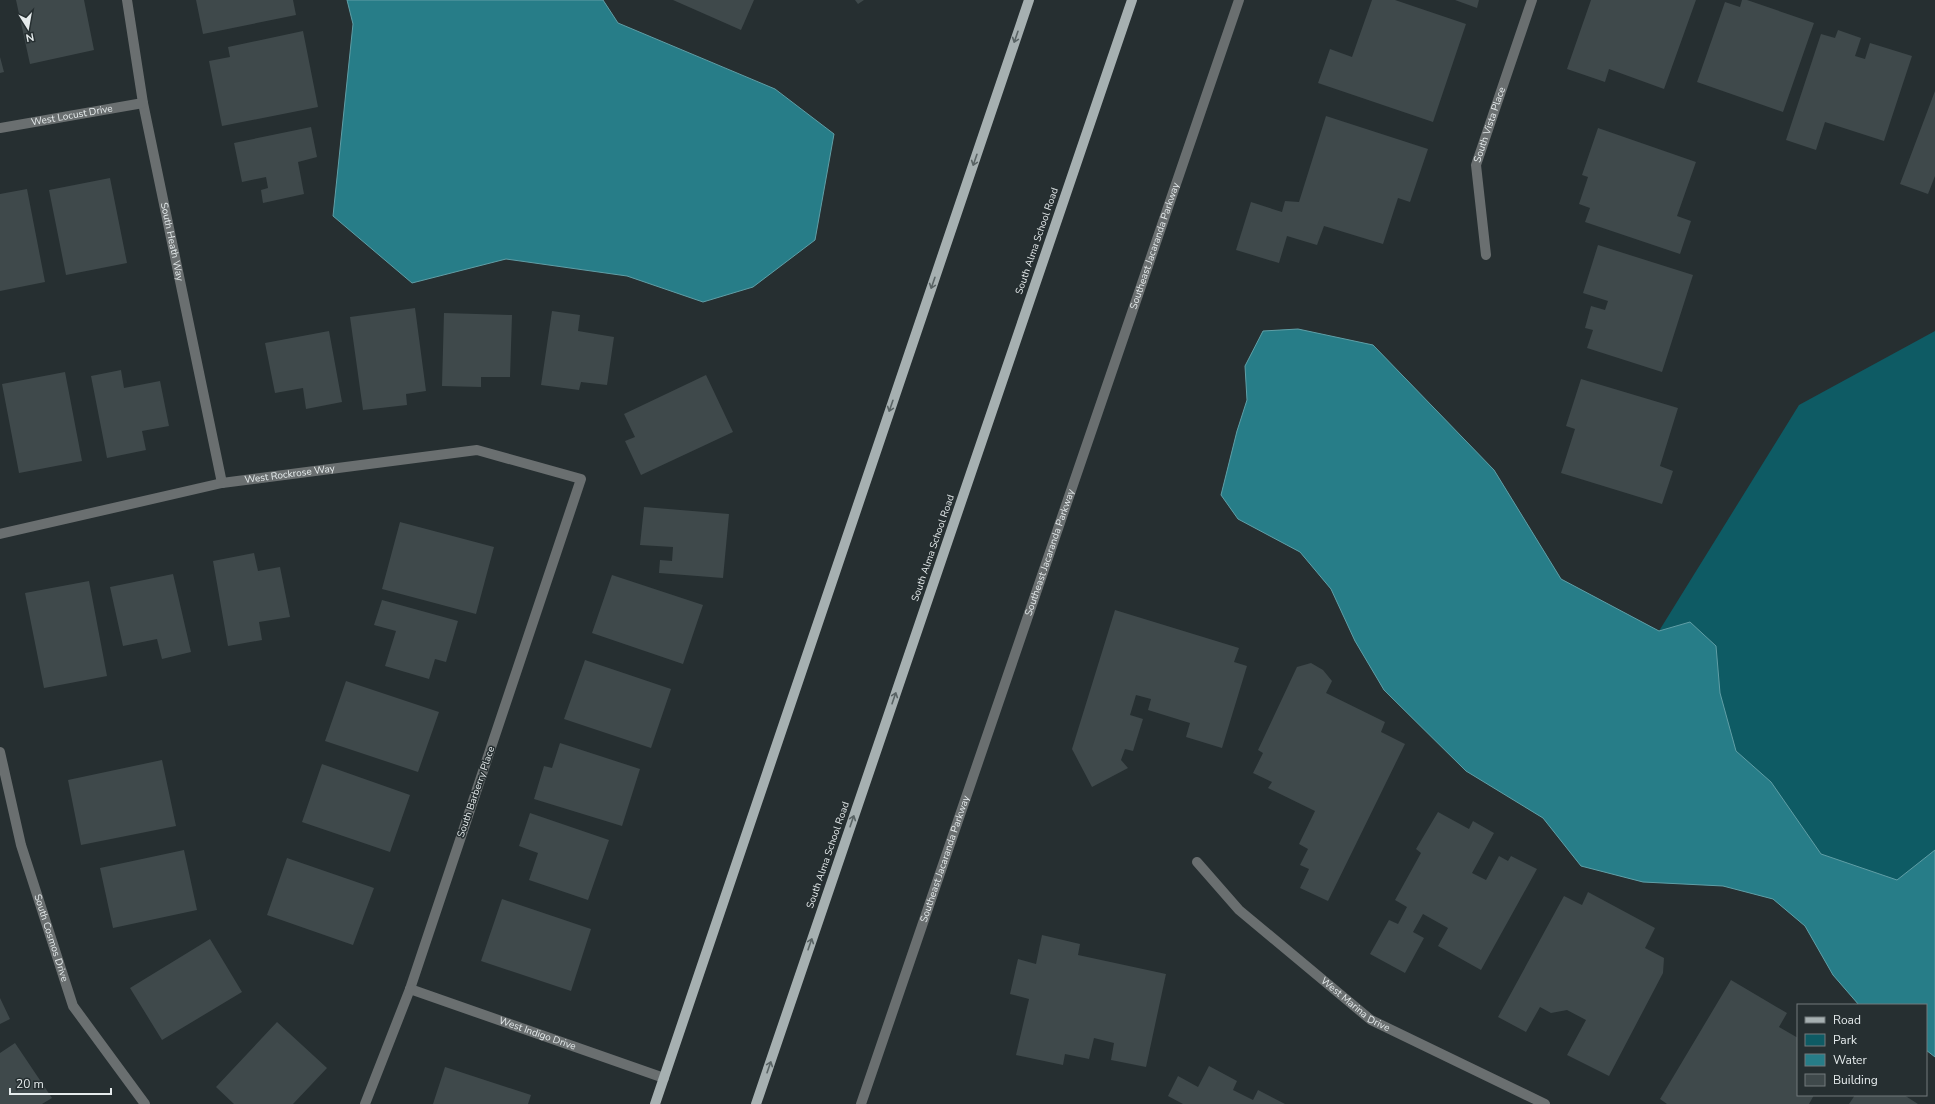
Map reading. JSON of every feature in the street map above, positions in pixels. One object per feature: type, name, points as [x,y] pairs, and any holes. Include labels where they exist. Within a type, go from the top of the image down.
[{"type":"main road","points":[[655,1104],[1029,0]]},
{"type":"main road","name":"South Alma School Road","points":[[756,1104],[1132,0]]},
{"type":"street","name":"South Heath Way","points":[[127,0],[143,103],[222,483]]},
{"type":"street","name":"Southeast Jacaranda Parkway","points":[[861,1104],[1239,0]]},
{"type":"street","name":"South Vista Place","points":[[1486,254],[1476,165],[1532,0]]},
{"type":"street","name":"West Locust Drive","points":[[0,128],[143,103]]},
{"type":"street","name":"West Rockrose Way","points":[[0,534],[222,483],[477,450],[581,479]]},
{"type":"street","name":"South Barberry Place","points":[[365,1104],[410,989],[581,479]]},
{"type":"street","name":"South Cosmos Drive","points":[[0,752],[21,845],[73,1006],[145,1104]]},
{"type":"street","name":"West Marina Drive","points":[[1197,862],[1238,910],[1371,1020],[1545,1104]]},
{"type":"street","name":"West Indigo Drive","points":[[410,989],[664,1078]]},
{"type":"green space","points":[[1298,329],[1373,345],[1494,470],[1561,579],[1659,631],[1799,405],[1935,331],[1935,1057],[1927,1051],[1927,1004],[1858,1004],[1833,975],[1805,926],[1773,899],[1723,886],[1643,882],[1581,866],[1543,818],[1466,771],[1384,690],[1355,641],[1331,589],[1300,552],[1238,519],[1221,495],[1237,431],[1247,400],[1245,366],[1263,331]]},
{"type":"water","points":[[347,0],[603,0],[618,23],[775,89],[834,134],[815,240],[753,287],[703,302],[627,276],[506,259],[412,283],[333,216],[353,24]]},
{"type":"water","points":[[1298,329],[1373,345],[1494,470],[1561,579],[1659,631],[1690,622],[1716,646],[1720,693],[1736,751],[1771,782],[1821,854],[1897,880],[1935,850],[1935,1057],[1927,1051],[1927,1004],[1858,1004],[1833,975],[1805,926],[1773,899],[1723,886],[1643,882],[1581,866],[1543,818],[1466,771],[1384,690],[1355,641],[1331,589],[1300,552],[1238,519],[1221,495],[1237,431],[1247,400],[1245,366],[1263,331]]},
{"type":"building","points":[[16,0],[84,0],[94,50],[30,64]]},
{"type":"building","points":[[196,0],[293,0],[296,15],[203,34]]},
{"type":"building","points":[[673,0],[754,0],[741,30]]},
{"type":"building","points":[[855,0],[864,0],[858,4]]},
{"type":"building","points":[[1372,0],[1395,0],[1466,24],[1433,122],[1318,83],[1330,49],[1352,57]]},
{"type":"building","points":[[1455,0],[1479,0],[1477,8]]},
{"type":"building","points":[[1591,0],[1696,0],[1664,89],[1609,69],[1605,82],[1567,69]]},
{"type":"building","points":[[1742,0],[1747,0],[1814,23],[1783,112],[1697,82],[1725,2],[1740,7]]},
{"type":"building","points":[[1838,30],[1861,38],[1855,56],[1865,59],[1870,43],[1912,56],[1884,141],[1825,122],[1816,150],[1786,140],[1821,34],[1835,38]]},
{"type":"building","points":[[303,31],[318,107],[222,126],[209,61],[230,57],[228,47]]},
{"type":"building","points":[[0,57],[4,72],[0,73]]},
{"type":"building","points":[[1935,91],[1935,176],[1928,194],[1900,184]]},
{"type":"building","points":[[1326,116],[1428,149],[1410,202],[1398,198],[1383,244],[1324,226],[1317,245],[1287,236],[1279,263],[1236,250],[1251,202],[1282,212],[1285,201],[1299,202]]},
{"type":"building","points":[[311,127],[317,157],[298,162],[304,194],[263,203],[261,190],[268,188],[266,177],[242,182],[234,143]]},
{"type":"building","points":[[1598,128],[1696,162],[1677,216],[1691,221],[1680,254],[1585,222],[1590,208],[1579,204],[1588,177],[1582,175]]},
{"type":"building","points":[[110,178],[127,263],[66,275],[49,190]]},
{"type":"building","points":[[27,189],[45,282],[0,291],[0,194]]},
{"type":"building","points":[[1598,245],[1693,275],[1662,372],[1587,348],[1593,330],[1585,328],[1591,306],[1605,310],[1608,301],[1583,293]]},
{"type":"building","points":[[415,308],[426,391],[406,394],[407,405],[363,410],[350,317]]},
{"type":"building","points":[[552,311],[580,315],[578,331],[614,337],[607,385],[581,382],[579,390],[541,385]]},
{"type":"building","points":[[444,313],[512,315],[510,377],[481,377],[481,387],[442,386]]},
{"type":"building","points":[[329,331],[342,402],[306,409],[303,388],[275,393],[265,343]]},
{"type":"building","points":[[121,370],[124,388],[160,381],[169,426],[142,431],[146,450],[107,458],[91,376]]},
{"type":"building","points":[[65,372],[82,461],[19,473],[2,384]]},
{"type":"building","points":[[706,375],[733,432],[641,475],[625,441],[635,437],[624,414]]},
{"type":"building","points":[[1581,379],[1678,408],[1660,466],[1673,471],[1662,504],[1561,473],[1575,429],[1566,426]]},
{"type":"building","points":[[644,507],[729,514],[723,578],[659,573],[660,560],[672,561],[673,547],[640,545]]},
{"type":"building","points":[[400,522],[494,547],[476,614],[382,589]]},
{"type":"building","points":[[254,553],[258,571],[280,567],[290,617],[259,622],[262,640],[228,646],[213,561]]},
{"type":"building","points":[[173,574],[191,652],[162,659],[157,639],[123,646],[110,587]]},
{"type":"building","points":[[612,575],[703,605],[683,664],[592,633]]},
{"type":"building","points":[[89,581],[107,676],[44,688],[25,593]]},
{"type":"building","points":[[382,600],[458,621],[446,662],[435,659],[429,679],[385,666],[396,631],[374,625]]},
{"type":"building","points":[[1115,610],[1239,648],[1234,662],[1247,666],[1222,748],[1186,737],[1190,723],[1148,710],[1151,699],[1136,695],[1130,715],[1143,719],[1133,751],[1125,749],[1121,760],[1128,768],[1092,787],[1072,749]]},
{"type":"building","points":[[585,660],[671,689],[651,748],[564,719]]},
{"type":"building","points":[[1311,663],[1323,670],[1332,681],[1326,693],[1385,722],[1381,732],[1405,744],[1328,901],[1300,888],[1309,869],[1300,865],[1308,849],[1299,844],[1315,811],[1268,788],[1272,782],[1253,773],[1263,753],[1258,750],[1297,667]]},
{"type":"building","points":[[346,681],[439,712],[418,772],[325,741]]},
{"type":"building","points":[[560,743],[640,769],[622,826],[534,799],[544,766],[552,768]]},
{"type":"building","points":[[162,760],[176,826],[81,845],[68,780]]},
{"type":"building","points":[[322,764],[410,795],[390,852],[302,822]]},
{"type":"building","points":[[1438,812],[1469,829],[1473,821],[1494,833],[1472,873],[1486,880],[1499,856],[1508,861],[1511,856],[1537,869],[1481,970],[1438,946],[1448,928],[1423,914],[1413,932],[1424,938],[1405,973],[1370,954],[1389,920],[1398,924],[1407,907],[1395,900],[1421,853],[1416,849]]},
{"type":"building","points":[[530,813],[609,840],[588,900],[529,880],[538,853],[519,846]]},
{"type":"building","points":[[184,850],[197,910],[113,928],[100,868]]},
{"type":"building","points":[[287,858],[374,888],[353,945],[267,915]]},
{"type":"building","points":[[1588,892],[1655,928],[1645,948],[1664,958],[1663,973],[1609,1076],[1567,1055],[1586,1020],[1567,1010],[1551,1013],[1540,1007],[1526,1032],[1498,1017],[1564,896],[1582,905]]},
{"type":"building","points":[[502,899],[591,929],[571,991],[481,961]]},
{"type":"building","points":[[1042,935],[1080,944],[1078,955],[1166,974],[1146,1067],[1111,1060],[1114,1043],[1094,1038],[1089,1059],[1065,1054],[1063,1065],[1016,1055],[1029,999],[1010,994],[1018,959],[1036,964]]},
{"type":"building","points":[[210,939],[242,992],[162,1040],[130,988]]},
{"type":"building","points":[[1731,980],[1787,1013],[1779,1027],[1797,1037],[1797,1096],[1813,1096],[1809,1104],[1667,1104],[1660,1099]]},
{"type":"building","points":[[0,998],[10,1019],[0,1024]]},
{"type":"building","points":[[277,1022],[327,1068],[293,1104],[234,1104],[216,1087]]},
{"type":"building","points":[[15,1043],[52,1098],[42,1104],[0,1104],[0,1053]]},
{"type":"building","points":[[1209,1066],[1237,1081],[1233,1090],[1253,1100],[1258,1090],[1285,1104],[1183,1104],[1168,1096],[1178,1076],[1198,1087]]},
{"type":"building","points":[[445,1067],[531,1095],[528,1104],[433,1104]]},
{"type":"building","points":[[1854,1096],[1906,1096],[1918,1104],[1849,1104]]}]
